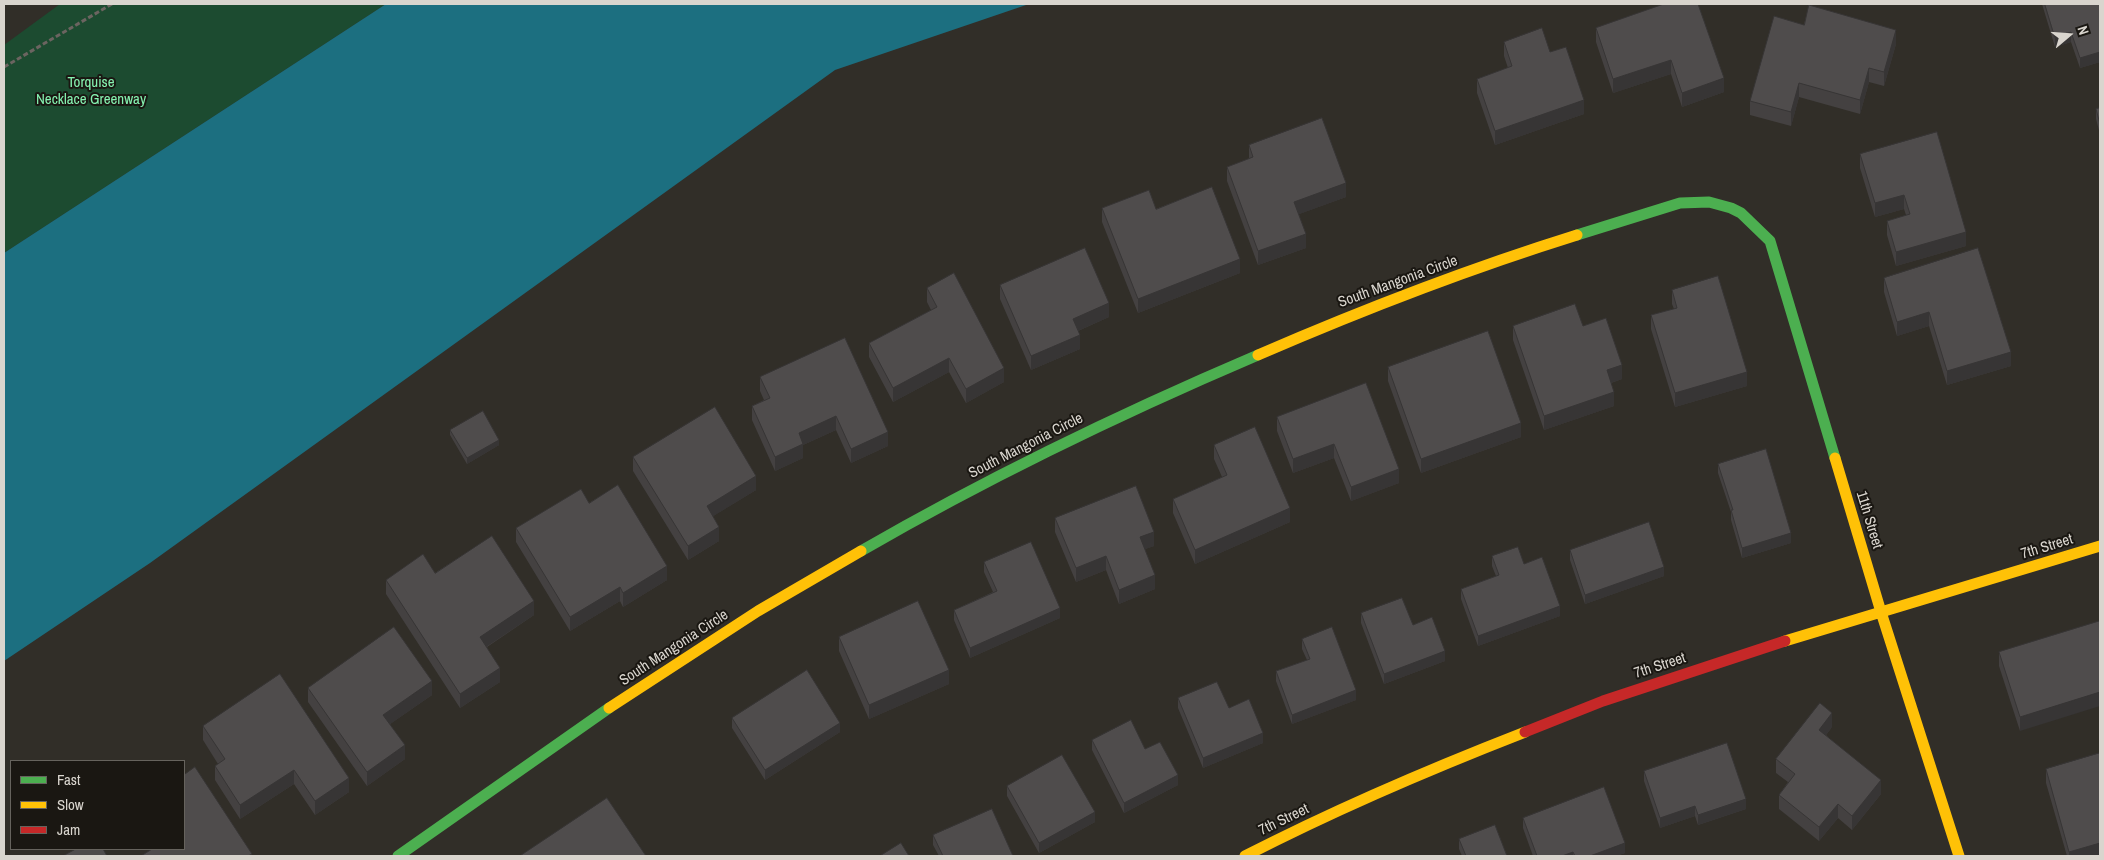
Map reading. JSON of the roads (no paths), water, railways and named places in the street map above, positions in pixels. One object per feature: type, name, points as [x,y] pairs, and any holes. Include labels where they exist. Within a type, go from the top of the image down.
[{"type":"street","name":"South Mangonia Circle","points":[[398,856],[608,708],[758,611],[913,521],[1072,438],[1194,382],[1358,312],[1527,251],[1680,203],[1706,200],[1731,207]]},
{"type":"street","name":"11th Street","points":[[1731,207],[1754,221],[1770,241],[1881,612],[1959,856]]},
{"type":"street","name":"7th Street","points":[[1245,856],[1293,831],[1447,762],[1603,701],[1763,648],[2100,546]]},
{"type":"water","points":[[386,4],[1029,4],[835,70],[150,563],[4,661],[4,253]]},
{"type":"park label","name":"Torquise Necklace Greenway","points":[[91,92]]}]
